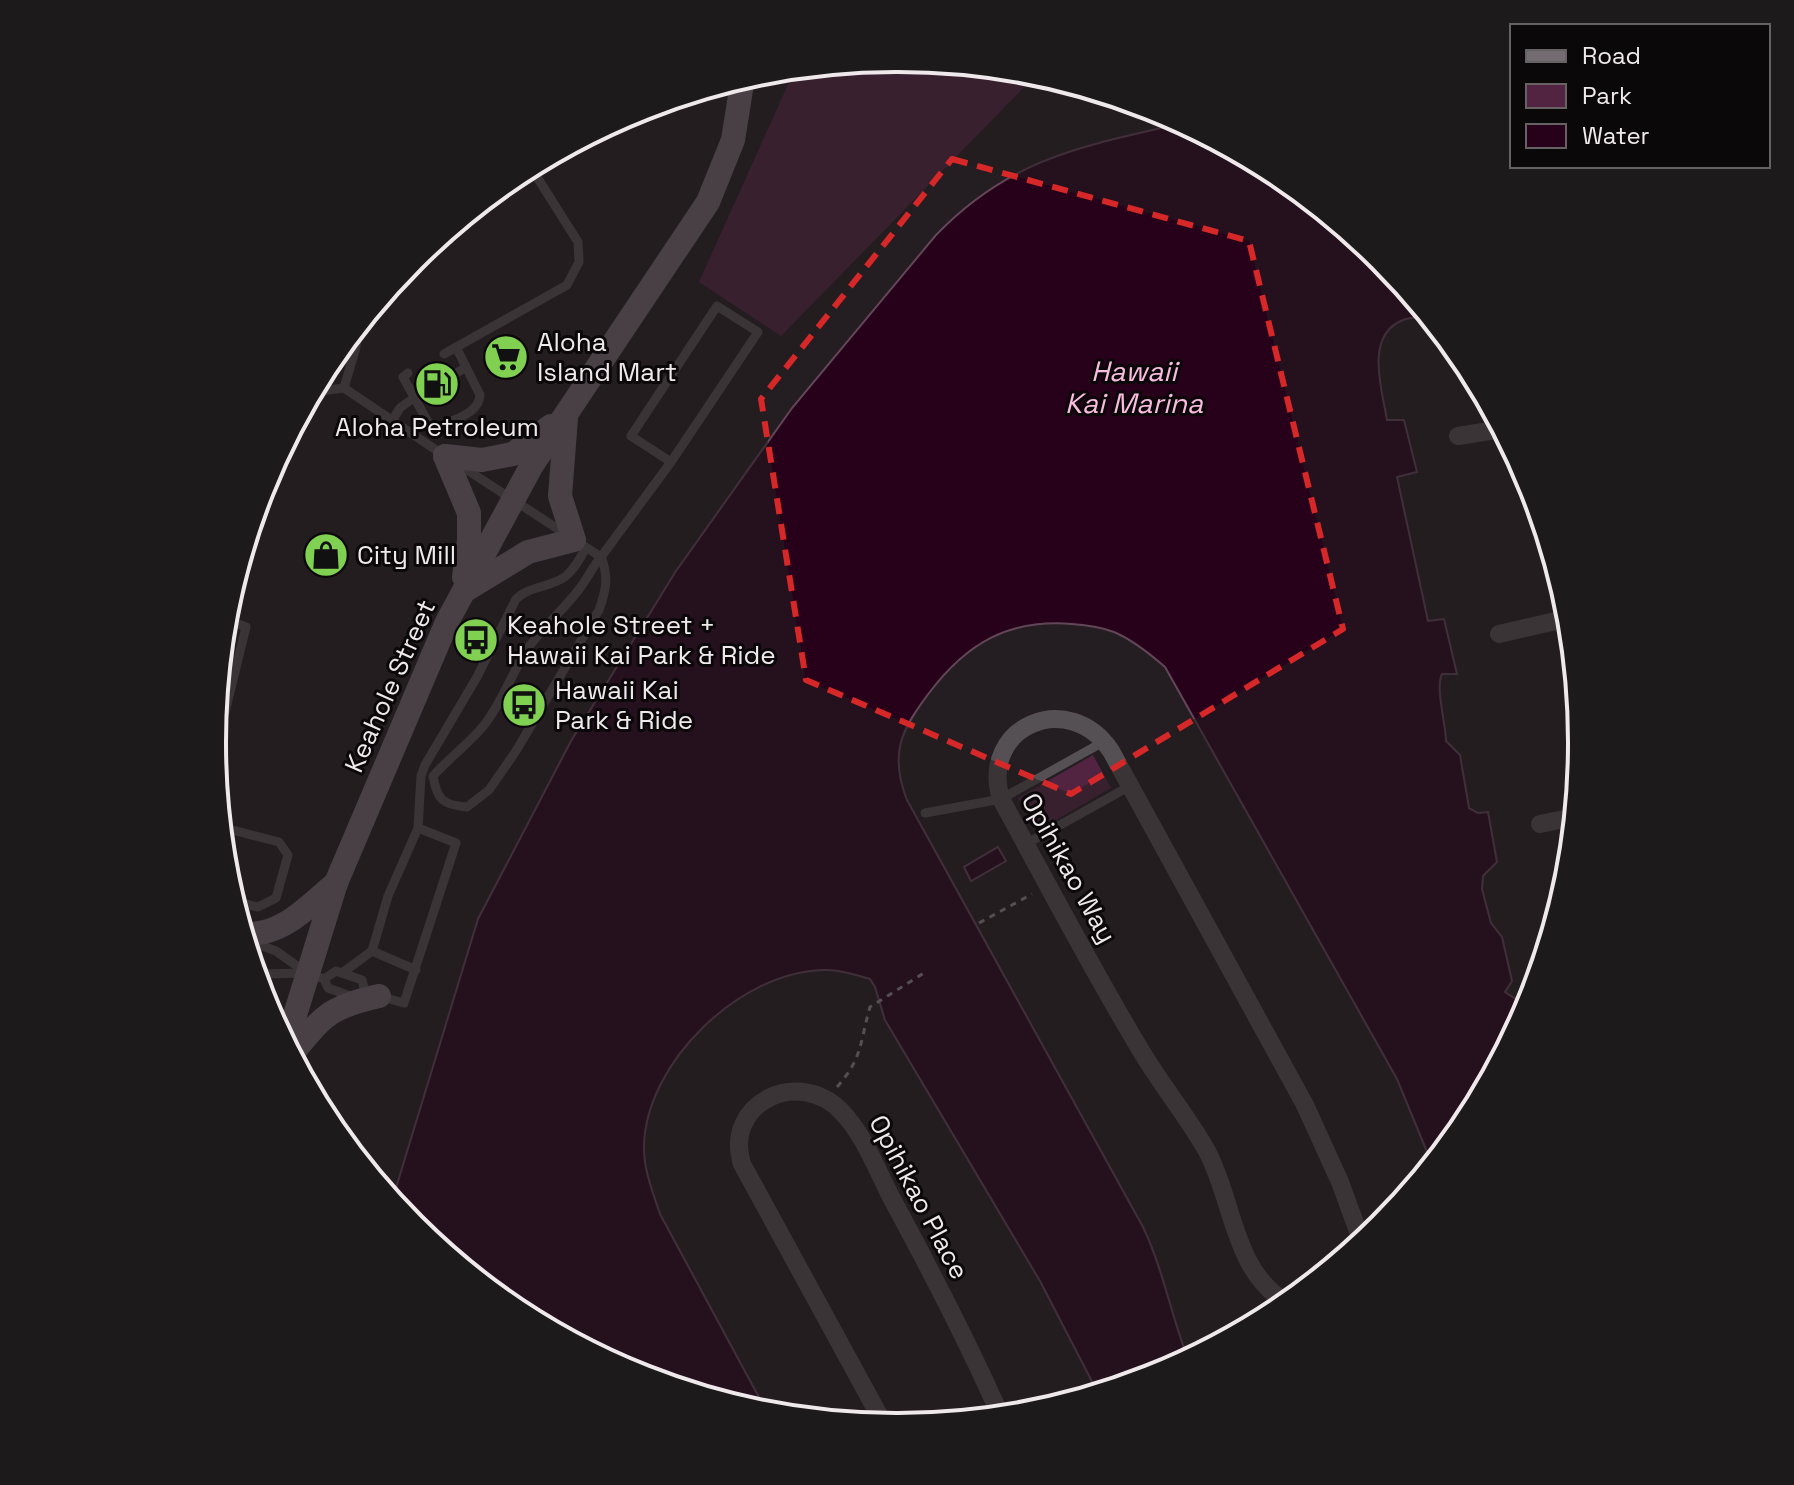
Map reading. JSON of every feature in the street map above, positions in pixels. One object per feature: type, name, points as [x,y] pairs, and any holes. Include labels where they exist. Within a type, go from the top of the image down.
[{"type":"main road","name":"Keahole Street","points":[[292,1030],[315,976],[336,883],[447,622],[512,499],[708,202],[733,140],[741,91]]},
{"type":"main road","points":[[462,592],[469,513],[445,456],[482,460],[513,454],[566,415]]},
{"type":"main road","points":[[462,592],[528,552],[580,544],[560,496],[566,415]]},
{"type":"main road","points":[[255,936],[282,928],[336,883]]},
{"type":"main road","points":[[299,1045],[326,1014],[372,994]]},
{"type":"street","points":[[1458,436],[1490,431]]},
{"type":"street","points":[[1499,634],[1556,621]]},
{"type":"street","name":"Opihikao Way","points":[[1105,741],[1089,728],[1061,718],[1047,719],[1023,729],[1003,750],[998,763],[997,786],[1001,799],[1152,1070],[1207,1152],[1250,1265],[1265,1287],[1276,1295]]},
{"type":"street","points":[[1105,741],[1305,1105],[1357,1230]]},
{"type":"street","points":[[1540,824],[1563,819]]},
{"type":"street","points":[[826,1098],[805,1091],[788,1091],[764,1099],[747,1118],[739,1143],[739,1155],[878,1413]]},
{"type":"street","name":"Opihikao Place","points":[[826,1098],[854,1127],[929,1267],[995,1405]]},
{"type":"lane","points":[[444,354],[567,285],[579,262],[578,242],[537,177]]},
{"type":"lane","points":[[326,390],[344,388],[393,419],[601,557],[606,568],[607,588],[599,610],[516,751],[489,790],[467,807],[449,806],[436,793],[433,776],[452,754],[466,747],[487,721],[525,653],[583,585],[588,572],[601,557],[671,462],[758,332],[717,306],[631,436],[671,462]]},
{"type":"lane","points":[[344,388],[356,346]]},
{"type":"lane","points":[[408,373],[403,377],[417,395],[429,424],[438,427],[473,411],[480,403],[480,395],[456,347]]},
{"type":"lane","points":[[455,374],[466,367]]},
{"type":"lane","points":[[393,419],[400,408],[417,395]]},
{"type":"lane","points":[[342,973],[372,951],[388,896],[418,828],[421,776],[425,765],[477,677],[516,599],[525,591],[561,580],[571,571],[580,544]]},
{"type":"lane","points":[[228,700],[246,627],[237,624]]},
{"type":"lane","points":[[925,813],[1001,799],[1105,741]]},
{"type":"lane","points":[[1026,844],[1130,786]]},
{"type":"lane","points":[[257,943],[276,951],[328,988],[354,997],[372,994],[404,1003],[456,843],[418,828]]},
{"type":"lane","points":[[232,830],[279,842],[288,855],[276,898],[258,907],[246,904]]},
{"type":"lane","points":[[372,951],[416,970]]},
{"type":"lane","points":[[268,974],[315,976],[336,971],[362,980],[372,994]]},
{"type":"path","points":[[979,923],[1048,886]]},
{"type":"path","points":[[826,1098],[857,1058],[865,1038],[870,1007],[875,1001],[924,973]]},
{"type":"highlighted area","points":[[952,159],[1249,241],[1343,629],[1071,794],[806,680],[761,399]]},
{"type":"green space","points":[[897,72],[941,73],[1026,85],[781,336],[699,282],[790,81],[853,73]]},
{"type":"green space","points":[[1093,755],[1111,788],[1037,831],[1018,798]]},
{"type":"water","name":"Hawaii Kai Marina","points":[[1164,127],[1232,162],[1270,185],[1339,238],[1416,318],[1391,327],[1383,338],[1379,350],[1380,379],[1387,420],[1404,420],[1417,472],[1397,477],[1428,621],[1444,619],[1457,674],[1442,674],[1440,680],[1446,741],[1460,755],[1469,808],[1478,813],[1488,812],[1497,862],[1483,876],[1482,889],[1491,923],[1502,937],[1512,981],[1505,992],[1516,999],[1478,1078],[1427,1153],[1397,1079],[1165,667],[1128,639],[1093,626],[1049,623],[1009,630],[958,660],[929,693],[911,719],[901,743],[899,769],[902,784],[907,800],[1143,1227],[1184,1348],[1093,1383],[1040,1281],[885,1020],[870,979],[827,970],[795,974],[763,985],[732,1003],[679,1054],[661,1084],[648,1116],[644,1157],[660,1214],[760,1399],[723,1390],[640,1362],[600,1344],[524,1300],[455,1247],[396,1188],[478,919],[571,741],[676,571],[792,408],[936,235],[964,209],[1020,172],[1080,148]]},
{"type":"water","points":[[998,847],[1006,861],[971,881],[964,867]]},
{"type":"place","name":"Aloha Island Mart","points":[[506,357]]},
{"type":"place","name":"Aloha Petroleum","points":[[437,384]]},
{"type":"place","name":"City Mill","points":[[326,555]]},
{"type":"place","name":"Keahole Street + Hawaii Kai Park & Ride","points":[[476,640]]},
{"type":"place","name":"Hawaii Kai Park & Ride","points":[[524,705]]}]
